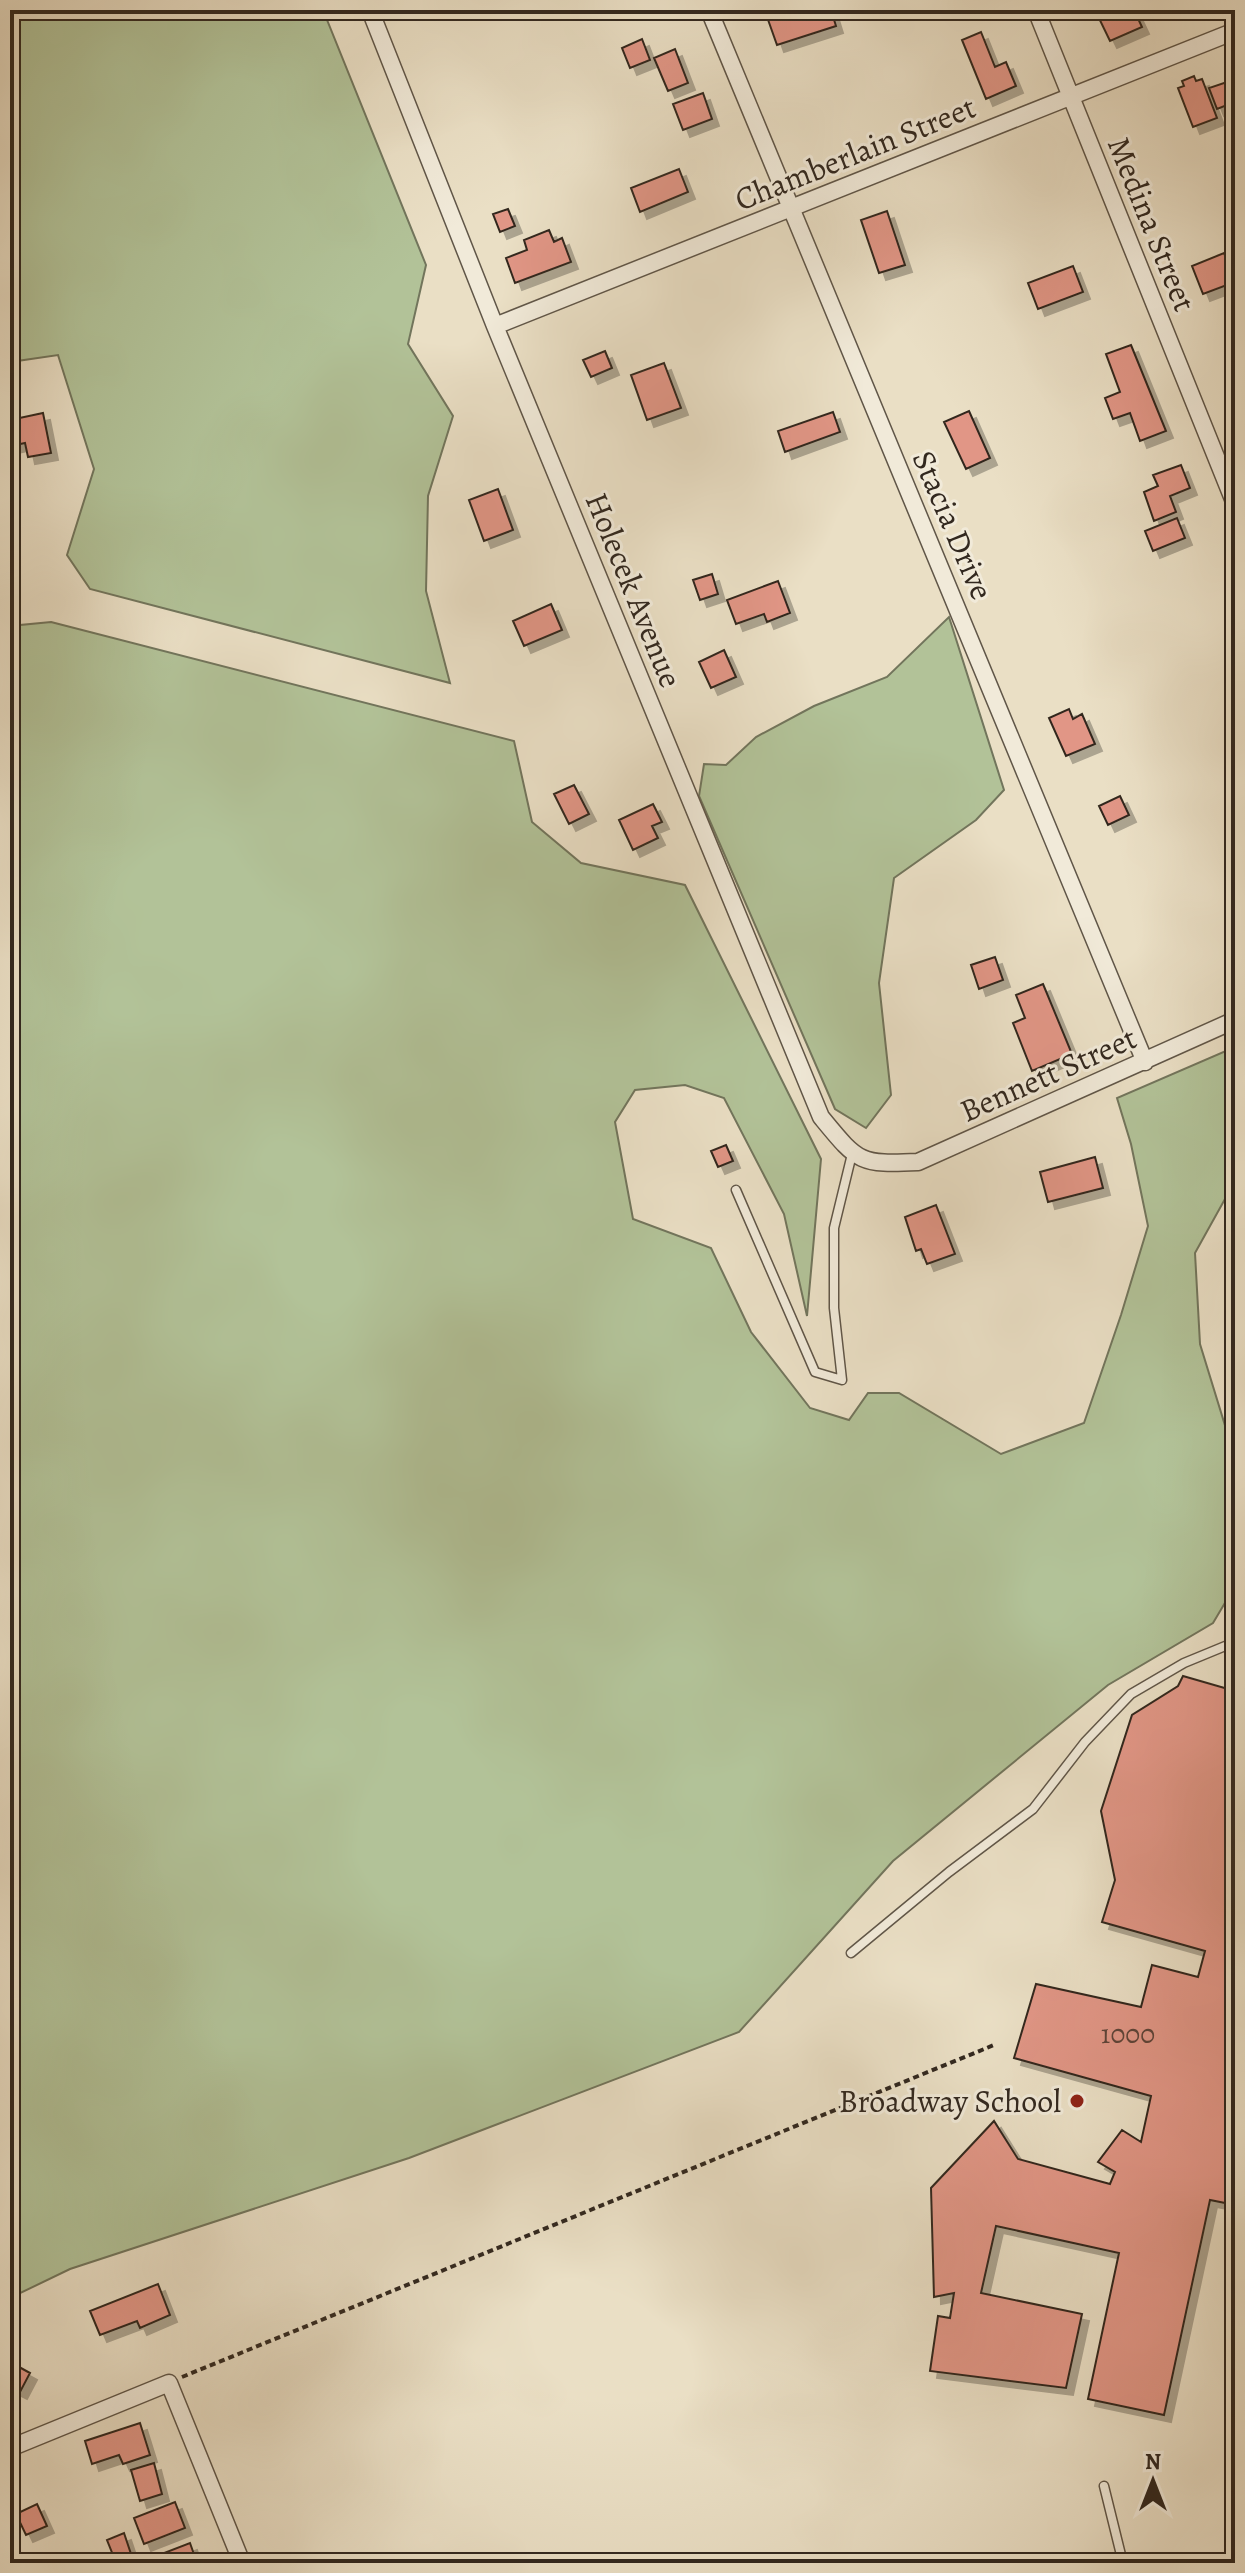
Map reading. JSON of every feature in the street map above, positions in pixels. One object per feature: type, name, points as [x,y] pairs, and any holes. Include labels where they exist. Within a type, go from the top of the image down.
[{"type":"street","name":"Holecek Avenue","points":[[370,10],[495,326],[821,1117],[852,1154]]},
{"type":"street","name":"Stacia Drive","points":[[709,10],[1145,1062]]},
{"type":"street","name":"Medina Street","points":[[1036,10],[1235,504]]},
{"type":"street","name":"Chamberlain Street","points":[[495,326],[1235,31]]},
{"type":"street","name":"Bennett Street","points":[[852,1154],[880,1164],[918,1162],[1235,1020]]},
{"type":"street","points":[[10,2448],[169,2383],[242,2563]]},
{"type":"lane","points":[[736,1190],[815,1372],[842,1380],[834,1308],[834,1228],[852,1154]]},
{"type":"lane","points":[[851,1953],[902,1914],[949,1872],[1033,1809],[1085,1742],[1131,1694],[1184,1663],[1235,1642]]},
{"type":"lane","points":[[1104,2486],[1123,2563]]},
{"type":"path","points":[[169,2383],[994,2045]]},
{"type":"green space","points":[[10,10],[323,10],[426,265],[408,344],[453,416],[428,496],[426,591],[450,683],[90,589],[67,555],[94,469],[58,355],[10,362]]},
{"type":"green space","points":[[949,617],[1004,790],[976,820],[894,878],[879,983],[891,1095],[866,1128],[835,1109],[699,796],[704,764],[726,765],[756,737],[814,706],[887,677]]},
{"type":"green space","points":[[51,622],[514,741],[532,822],[581,863],[685,885],[821,1159],[807,1316],[784,1214],[724,1098],[685,1085],[635,1090],[615,1122],[633,1219],[711,1248],[751,1332],[810,1408],[849,1420],[868,1393],[899,1393],[1001,1454],[1084,1423],[1148,1226],[1131,1144],[1117,1098],[1235,1047],[1235,1181],[1195,1253],[1200,1344],[1235,1458],[1235,1586],[1213,1623],[1108,1685],[893,1861],[739,2032],[409,2158],[70,2269],[10,2298],[10,626]]},
{"type":"building","points":[[778,10],[831,10],[836,26],[777,45],[766,14]]},
{"type":"building","points":[[1134,10],[1142,27],[1110,41],[1096,12]]},
{"type":"building","points":[[981,32],[995,67],[1006,62],[1016,86],[986,99],[962,40]]},
{"type":"building","points":[[642,39],[650,60],[630,68],[622,48]]},
{"type":"building","points":[[675,49],[688,83],[668,91],[654,58]]},
{"type":"building","points":[[1194,76],[1196,81],[1202,79],[1217,118],[1193,127],[1178,88],[1184,86],[1182,81]]},
{"type":"building","points":[[1227,82],[1235,102],[1217,109],[1209,88]]},
{"type":"building","points":[[703,93],[712,119],[683,130],[673,104]]},
{"type":"building","points":[[679,169],[688,192],[640,212],[631,188]]},
{"type":"building","points":[[508,209],[515,226],[500,232],[493,214]]},
{"type":"building","points":[[887,211],[905,265],[879,273],[861,220]]},
{"type":"building","points":[[549,230],[554,242],[562,238],[571,262],[515,283],[506,258],[527,250],[524,240]]},
{"type":"building","points":[[1224,253],[1235,282],[1203,294],[1192,266]]},
{"type":"building","points":[[1073,266],[1083,292],[1038,309],[1028,283]]},
{"type":"building","points":[[1131,345],[1166,431],[1140,441],[1130,413],[1113,419],[1105,398],[1120,392],[1106,354]]},
{"type":"building","points":[[605,351],[612,368],[591,377],[583,360]]},
{"type":"building","points":[[664,363],[681,408],[647,420],[631,375]]},
{"type":"building","points":[[969,411],[990,458],[966,469],[944,422]]},
{"type":"building","points":[[833,412],[840,432],[785,452],[778,431]]},
{"type":"building","points":[[43,413],[51,453],[28,457],[25,443],[11,446],[10,420]]},
{"type":"building","points":[[1181,465],[1190,488],[1170,496],[1176,512],[1154,521],[1144,492],[1158,486],[1153,475]]},
{"type":"building","points":[[498,489],[513,530],[484,541],[469,500]]},
{"type":"building","points":[[1177,518],[1185,538],[1153,551],[1145,531]]},
{"type":"building","points":[[712,574],[718,594],[700,600],[693,580]]},
{"type":"building","points":[[778,581],[790,613],[767,622],[764,614],[736,624],[727,600]]},
{"type":"building","points":[[551,604],[562,630],[524,646],[513,621]]},
{"type":"building","points":[[724,650],[736,677],[711,688],[699,662]]},
{"type":"building","points":[[1069,709],[1073,719],[1082,714],[1095,744],[1066,756],[1049,718]]},
{"type":"building","points":[[574,785],[589,814],[569,824],[554,794]]},
{"type":"building","points":[[1120,796],[1129,815],[1108,825],[1099,806]]},
{"type":"building","points":[[653,804],[662,822],[652,826],[658,838],[633,850],[619,820]]},
{"type":"building","points":[[995,957],[1003,980],[979,989],[971,965]]},
{"type":"building","points":[[1043,984],[1072,1054],[1032,1071],[1013,1023],[1025,1018],[1016,995]]},
{"type":"building","points":[[726,1145],[733,1161],[718,1167],[711,1151]]},
{"type":"building","points":[[1095,1157],[1103,1188],[1048,1202],[1040,1172]]},
{"type":"building","points":[[936,1205],[955,1254],[927,1264],[921,1249],[916,1251],[905,1217]]},
{"type":"building","points":[[1183,1676],[1235,1691],[1235,2205],[1210,2200],[1164,2415],[1088,2399],[1119,2253],[996,2226],[981,2293],[1082,2314],[1066,2388],[930,2371],[938,2316],[950,2318],[954,2293],[934,2297],[931,2188],[994,2121],[1018,2159],[1110,2184],[1115,2172],[1098,2162],[1122,2130],[1141,2142],[1151,2096],[1014,2058],[1036,1984],[1141,2007],[1152,1965],[1198,1977],[1205,1951],[1102,1922],[1115,1880],[1101,1811],[1132,1715],[1178,1686]]},
{"type":"building","points":[[158,2284],[170,2315],[140,2328],[137,2321],[100,2335],[90,2311]]},
{"type":"building","points":[[10,2362],[30,2373],[20,2392],[10,2387]]},
{"type":"building","points":[[140,2423],[150,2455],[123,2464],[119,2455],[92,2464],[85,2441]]},
{"type":"building","points":[[154,2463],[162,2494],[140,2501],[131,2470]]},
{"type":"building","points":[[175,2502],[185,2528],[144,2544],[134,2518]]},
{"type":"building","points":[[37,2504],[47,2526],[26,2535],[16,2514]]},
{"type":"building","points":[[124,2533],[131,2554],[115,2560],[107,2540]]},
{"type":"building","points":[[190,2543],[197,2563],[168,2563],[164,2553]]},
{"type":"place","name":"Broadway School","points":[[1077,2101]]}]
